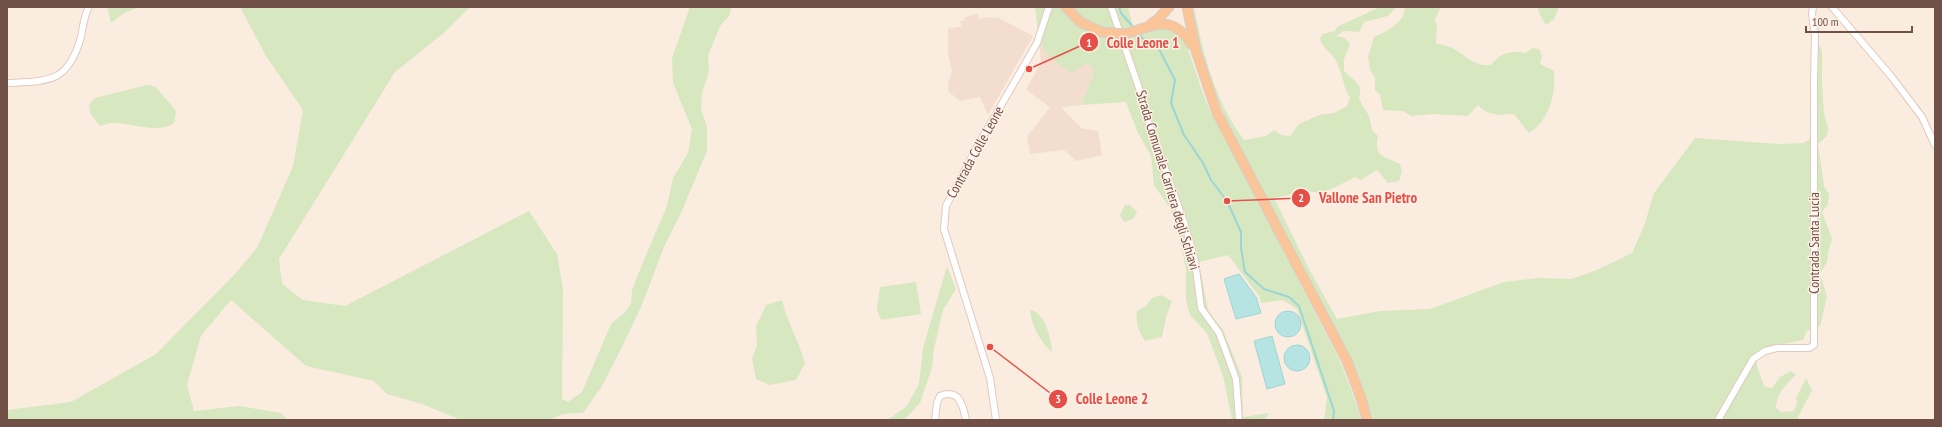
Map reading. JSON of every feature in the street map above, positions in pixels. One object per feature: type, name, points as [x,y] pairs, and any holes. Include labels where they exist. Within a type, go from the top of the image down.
[{"type":"main road","points":[[1066,7],[1080,22],[1102,32],[1125,34],[1159,23],[1178,29],[1185,35],[1196,51]]},
{"type":"main road","points":[[1147,27],[1158,19],[1169,7]]},
{"type":"main road","points":[[1186,7],[1206,86],[1225,127],[1347,361],[1361,398],[1367,420]]},
{"type":"street","points":[[7,83],[36,82],[62,74],[70,65],[77,51],[89,7]]},
{"type":"street","name":"Contrada Colle Leone","points":[[996,420],[990,378],[944,229],[946,206],[976,147],[1037,43],[1049,7]]},
{"type":"street","name":"Strada Comunale Carriera degli Schiavi","points":[[1111,7],[1141,94],[1146,115],[1185,226],[1195,261],[1200,287],[1201,308],[1219,333],[1236,379],[1240,420]]},
{"type":"street","name":"Contrada Santa Lucia","points":[[1718,420],[1753,359],[1765,351],[1777,348],[1809,348],[1814,345],[1815,36],[1812,14],[1814,7]]},
{"type":"street","points":[[1832,7],[1891,76],[1922,116],[1935,145]]},
{"type":"street","points":[[935,420],[937,403],[940,396],[946,393],[953,394],[960,400],[966,420]]},
{"type":"shaded area","points":[[977,13],[979,19],[988,17],[999,18],[1033,36],[988,115],[980,97],[960,101],[948,91],[949,80],[952,72],[948,52],[948,29],[962,26],[960,22],[964,20],[964,18]]},
{"type":"shaded area","points":[[1039,42],[1089,61],[1094,72],[1081,105],[1061,107],[1081,128],[1098,131],[1102,155],[1076,161],[1064,150],[1030,154],[1027,137],[1050,107],[1026,90],[1041,62]]},
{"type":"green space","points":[[107,7],[139,7],[124,13],[111,23]]},
{"type":"green space","points":[[240,7],[470,7],[445,32],[395,72],[279,259],[282,284],[303,300],[345,306],[529,211],[557,254],[563,289],[562,399],[568,402],[582,392],[611,324],[625,312],[631,303],[632,290],[667,206],[673,178],[688,153],[692,129],[673,83],[672,58],[690,7],[731,7],[730,15],[720,26],[708,56],[709,72],[702,93],[701,109],[707,127],[707,151],[681,213],[664,247],[641,307],[602,386],[583,413],[563,414],[550,420],[461,420],[422,404],[387,394],[374,381],[306,366],[231,300],[201,336],[187,385],[194,411],[239,406],[281,413],[288,420],[7,420],[7,410],[71,402],[156,354],[233,276],[257,248],[293,166],[303,110],[266,56]]},
{"type":"green space","points":[[1035,7],[1062,7],[1078,25],[1101,35],[1071,7],[1128,7],[1135,35],[1156,28],[1168,29],[1176,32],[1186,43],[1212,116],[1220,129],[1228,125],[1199,50],[1191,7],[1194,7],[1206,59],[1218,93],[1225,109],[1244,140],[1266,136],[1274,130],[1281,135],[1290,136],[1299,124],[1319,115],[1334,113],[1347,106],[1350,98],[1339,67],[1335,59],[1321,42],[1320,38],[1323,34],[1335,31],[1337,27],[1380,7],[1396,7],[1388,16],[1364,22],[1359,32],[1344,31],[1336,36],[1345,38],[1350,44],[1344,59],[1344,71],[1359,86],[1359,99],[1369,116],[1372,130],[1378,136],[1377,149],[1385,157],[1400,164],[1402,171],[1399,181],[1388,183],[1377,170],[1361,180],[1355,177],[1326,191],[1308,191],[1274,198],[1310,271],[1337,319],[1380,311],[1430,309],[1504,282],[1540,278],[1571,279],[1597,270],[1632,253],[1644,226],[1654,193],[1695,138],[1778,144],[1804,143],[1816,135],[1818,43],[1822,51],[1824,113],[1828,128],[1827,136],[1818,144],[1824,186],[1829,194],[1828,205],[1822,212],[1832,239],[1827,262],[1820,274],[1827,296],[1820,326],[1807,331],[1803,340],[1765,348],[1756,355],[1757,366],[1764,386],[1772,388],[1780,377],[1791,371],[1796,375],[1785,386],[1778,398],[1776,408],[1781,412],[1794,411],[1797,403],[1796,398],[1806,378],[1812,390],[1798,417],[1799,420],[1371,420],[1350,359],[1254,174],[1246,178],[1341,363],[1361,420],[1324,420],[1327,398],[1297,309],[1283,300],[1261,303],[1259,296],[1228,255],[1199,262],[1208,310],[1223,330],[1242,377],[1243,417],[1269,413],[1265,420],[1232,420],[1223,376],[1207,333],[1190,315],[1186,300],[1186,269],[1180,240],[1170,208],[1154,185],[1151,156],[1137,131],[1126,102],[1081,105],[1094,72],[1089,62],[1071,73],[1046,52],[1040,39]]},
{"type":"green space","points":[[1405,7],[1441,7],[1435,19],[1437,27],[1436,43],[1452,48],[1475,63],[1491,65],[1494,61],[1506,53],[1525,53],[1533,48],[1539,49],[1542,56],[1540,64],[1554,71],[1554,89],[1550,106],[1542,121],[1536,128],[1529,133],[1514,114],[1490,113],[1478,105],[1468,116],[1433,114],[1411,116],[1403,111],[1383,110],[1380,95],[1375,90],[1375,78],[1370,69],[1368,57],[1374,37],[1394,26],[1402,18]]},
{"type":"green space","points":[[1538,7],[1559,7],[1554,19],[1546,25],[1539,13]]},
{"type":"green space","points":[[147,85],[156,87],[176,111],[174,123],[160,128],[120,123],[110,123],[100,126],[90,113],[89,104],[95,98]]},
{"type":"green space","points":[[1125,205],[1130,205],[1137,212],[1133,219],[1124,222],[1120,215]]},
{"type":"green space","points":[[947,266],[956,289],[943,310],[934,349],[932,368],[920,403],[904,420],[887,420],[906,407],[919,384],[923,348]]},
{"type":"green space","points":[[916,282],[921,314],[881,320],[877,310],[880,287]]},
{"type":"green space","points":[[1161,295],[1172,301],[1166,317],[1162,337],[1145,341],[1138,327],[1137,311],[1146,306],[1152,298]]},
{"type":"green space","points":[[782,300],[805,363],[796,380],[770,385],[756,379],[752,359],[757,345],[756,326],[766,305]]},
{"type":"green space","points":[[1032,310],[1041,317],[1047,328],[1052,352],[1037,333],[1031,317],[1030,311]]},
{"type":"water","points":[[1239,274],[1256,297],[1261,313],[1236,319],[1224,279]]},
{"type":"water","points":[[1288,311],[1297,315],[1301,324],[1297,333],[1288,337],[1279,333],[1275,324],[1279,315]]},
{"type":"water","points":[[1272,336],[1285,384],[1267,389],[1254,341]]},
{"type":"water","points":[[1297,345],[1306,349],[1310,358],[1306,367],[1297,371],[1288,367],[1284,358],[1288,349]]},
{"type":"waterway","points":[[1119,7],[1121,13],[1134,28]]},
{"type":"waterway","points":[[1138,33],[1143,39],[1158,47],[1175,80],[1171,103],[1184,135],[1203,163],[1211,180],[1227,201],[1241,232],[1241,248],[1245,272],[1264,289],[1289,297],[1299,306],[1334,411],[1333,420]]},
{"type":"place","name":"Colle Leone 1","points":[[1029,69]]},
{"type":"place","name":"Vallone San Pietro","points":[[1227,201]]},
{"type":"place","name":"Colle Leone 2","points":[[990,347]]}]
